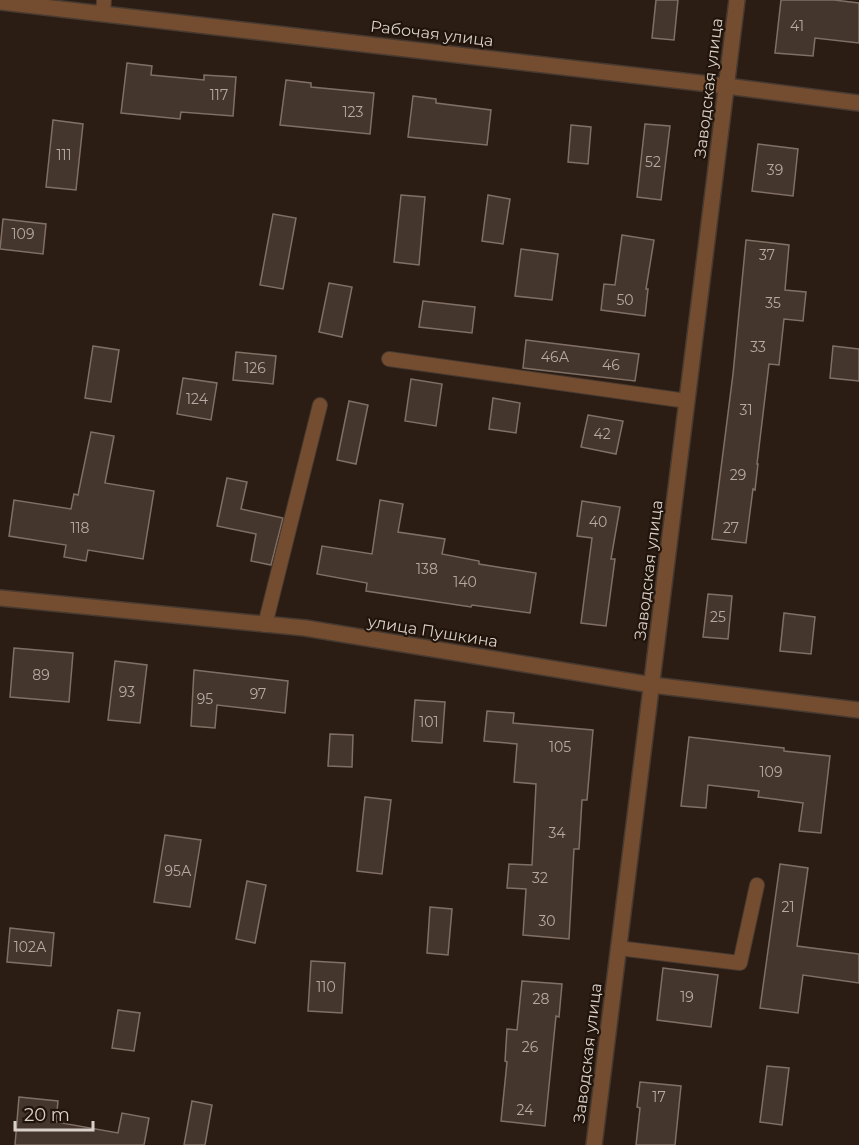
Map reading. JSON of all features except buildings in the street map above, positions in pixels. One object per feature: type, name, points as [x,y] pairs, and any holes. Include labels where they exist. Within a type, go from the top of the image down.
[{"type":"street","name":"Заводская улица","points":[[594,1145],[737,0]]},
{"type":"street","name":"Рабочая улица","points":[[0,2],[104,7],[859,103]]},
{"type":"street","name":"улица Пушкина","points":[[0,598],[316,630],[652,685],[859,710]]},
{"type":"lane","points":[[389,359],[687,401]]},
{"type":"lane","points":[[265,624],[320,405]]},
{"type":"lane","points":[[618,948],[740,963],[758,885]]}]
